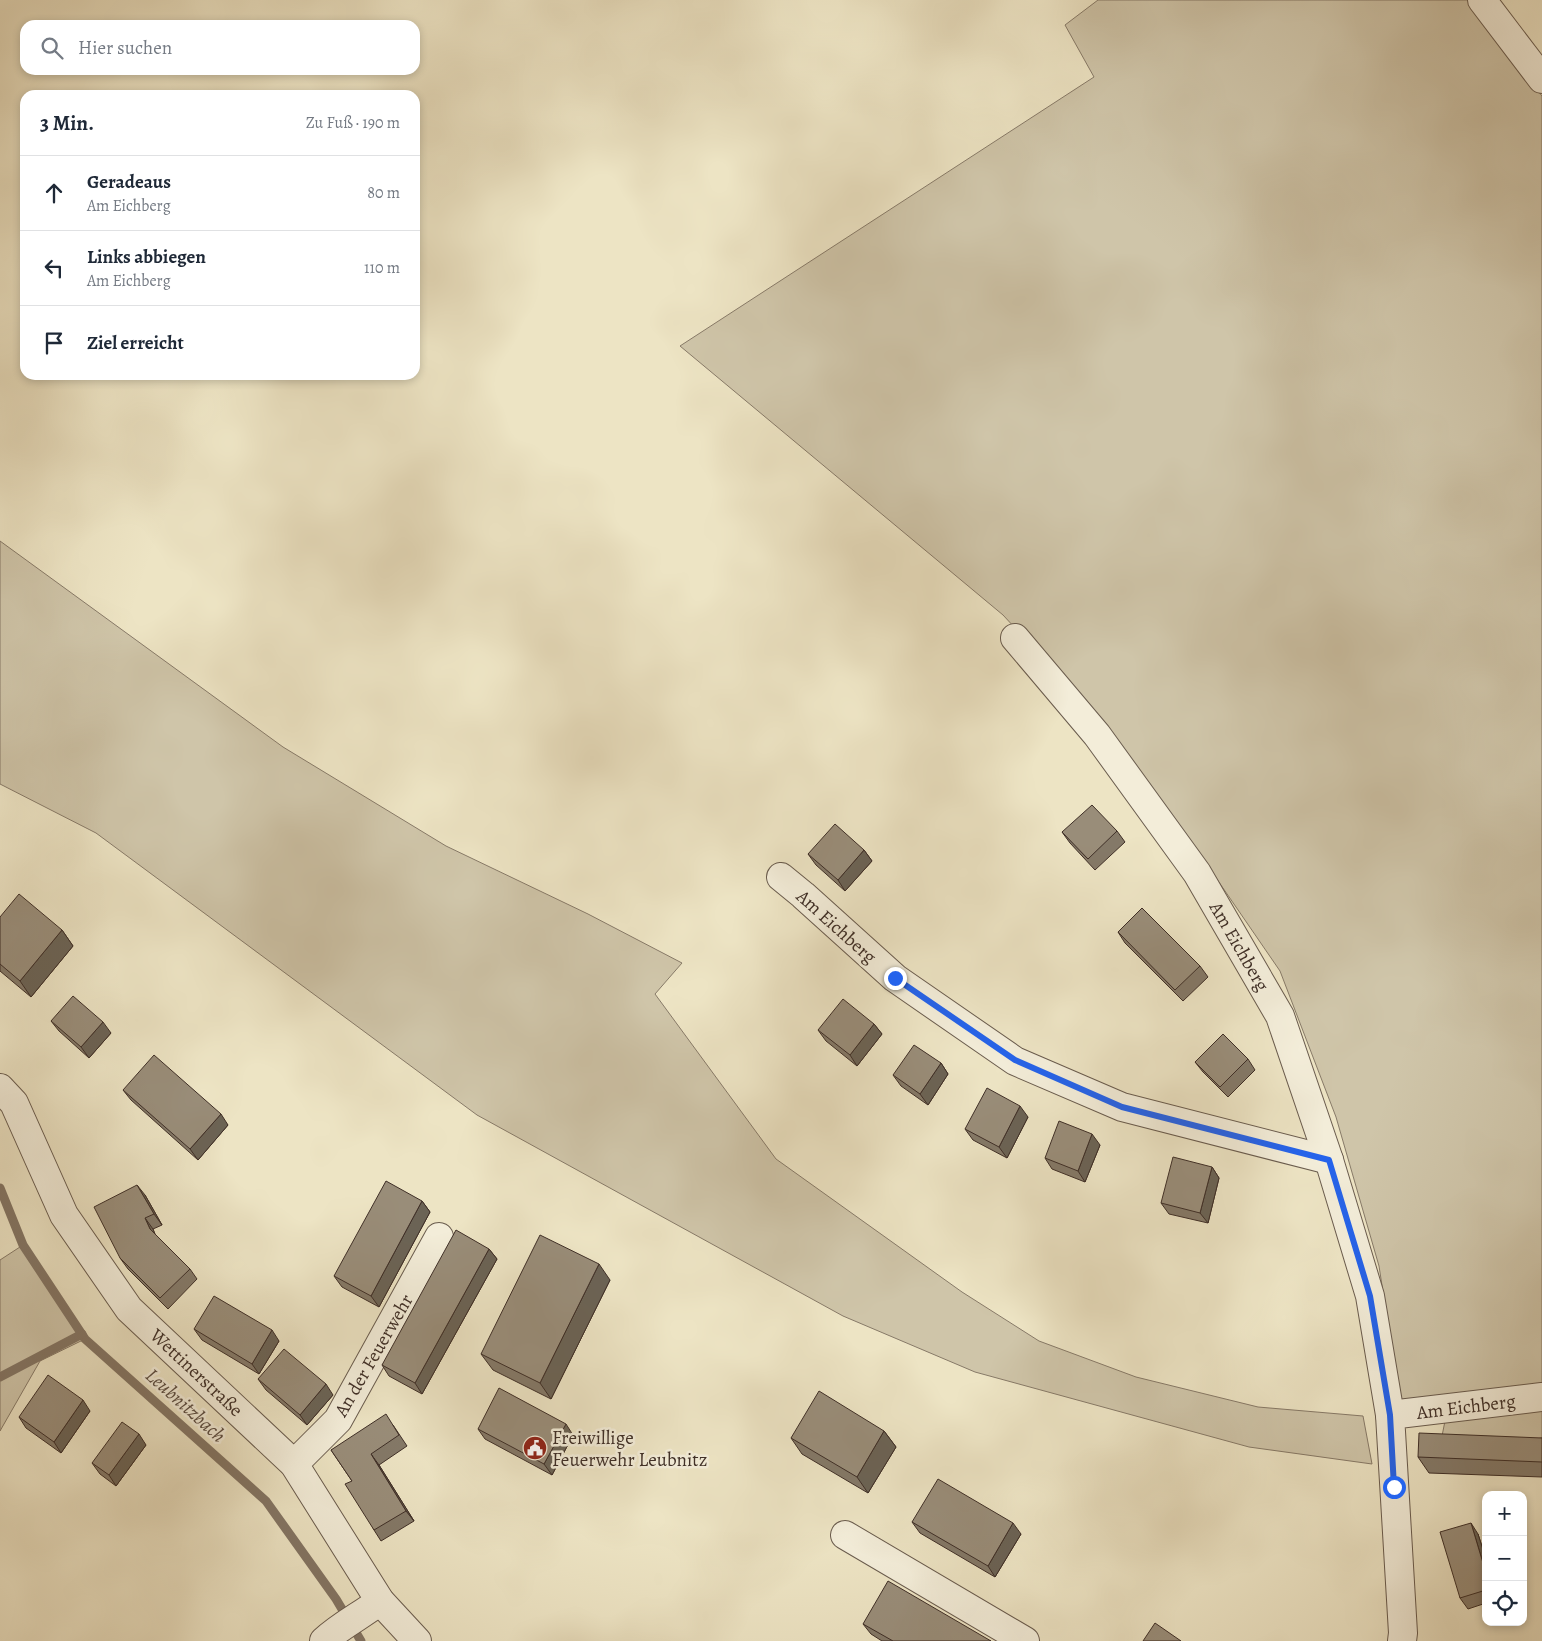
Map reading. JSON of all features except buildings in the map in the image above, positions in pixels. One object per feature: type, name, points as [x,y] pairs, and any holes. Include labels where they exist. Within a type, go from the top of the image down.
[{"type":"street","points":[[1482,0],[1542,79]]},
{"type":"street","name":"Am Eichberg","points":[[1015,638],[1097,736],[1198,873],[1280,1016],[1329,1160],[1370,1296],[1390,1415],[1402,1641]]},
{"type":"street","name":"Am Eichberg","points":[[781,877],[895,978],[1015,1060],[1122,1107],[1329,1160]]},
{"type":"street","name":"Wettinerstraße","points":[[0,1088],[14,1103],[64,1215],[129,1309],[294,1464],[373,1606],[417,1641]]},
{"type":"street","name":"An der Feuerwehr","points":[[294,1464],[338,1420],[440,1238]]},
{"type":"street","name":"Am Eichberg","points":[[1390,1415],[1542,1397]]},
{"type":"street","points":[[845,1535],[1025,1641]]},
{"type":"street","points":[[330,1635],[373,1606]]},
{"type":"shaded area","points":[[1098,0],[1468,0],[1542,96],[1542,1384],[1400,1401],[1379,1266],[1336,1117],[1280,971],[1192,843],[1053,669],[1003,615],[680,346],[1094,77],[1065,25]]},
{"type":"shaded area","points":[[0,541],[283,747],[446,846],[588,914],[682,963],[655,994],[776,1159],[962,1292],[1039,1341],[1136,1377],[1258,1407],[1363,1416],[1372,1464],[1249,1447],[975,1372],[843,1316],[477,1115],[96,833],[0,784]]},
{"type":"shaded area","points":[[23,1245],[85,1339],[40,1361],[0,1431],[0,1260]]},
{"type":"shaded area","points":[[1542,1410],[1542,1444],[1439,1451],[1445,1421]]},
{"type":"waterway","name":"Leubnitzbach","points":[[0,1188],[23,1245],[85,1339],[266,1501],[336,1599],[361,1641]]},
{"type":"waterway","points":[[0,1377],[82,1334]]},
{"type":"place","name":"Freiwillige Feuerwehr Leubnitz","points":[[535,1448]]},
{"type":"route","points":[[895,978],[1015,1060],[1122,1107],[1329,1160],[1370,1296],[1390,1415],[1394,1487]]}]
